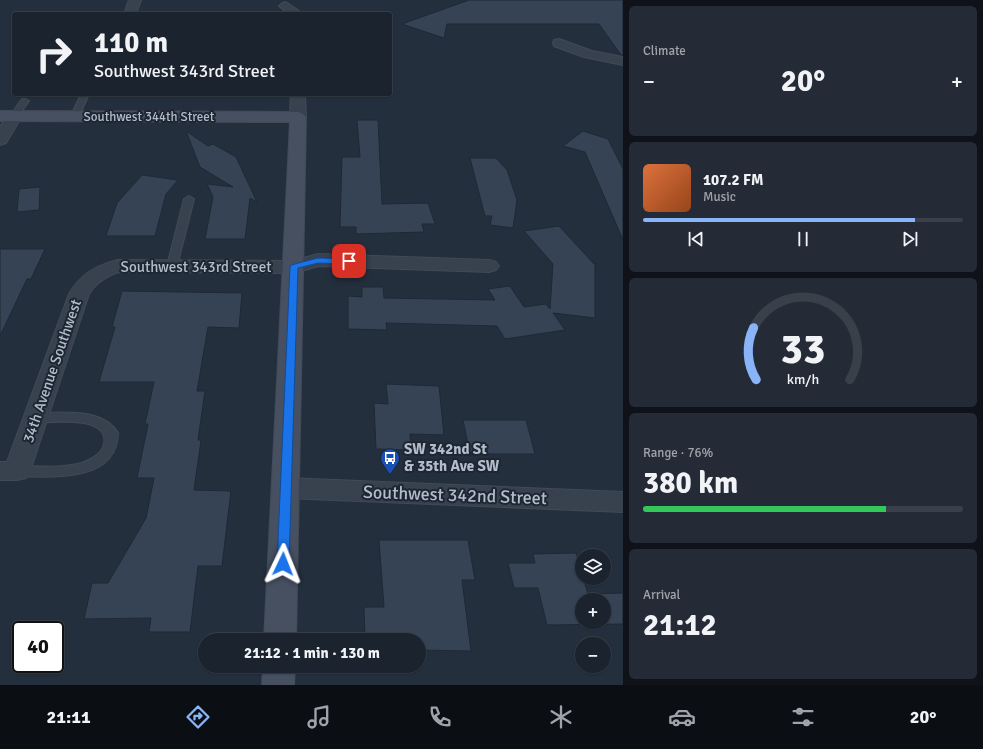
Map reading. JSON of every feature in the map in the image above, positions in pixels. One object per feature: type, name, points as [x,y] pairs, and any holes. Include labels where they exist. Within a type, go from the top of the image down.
[{"type":"street","points":[[131,12],[135,0]]},
{"type":"street","points":[[285,6],[294,12]]},
{"type":"street","points":[[559,43],[589,54],[623,61]]},
{"type":"street","points":[[280,633],[294,267],[298,96]]},
{"type":"street","points":[[0,140],[7,116]]},
{"type":"street","name":"Southwest 344th Street","points":[[7,116],[298,117]]},
{"type":"street","name":"Southwest 343rd Street","points":[[95,275],[106,269],[118,266],[294,267],[318,260],[489,266]]},
{"type":"street","name":"34th Avenue Southwest","points":[[8,471],[35,418],[79,294],[85,283],[95,275]]},
{"type":"street","name":"Southwest 342nd Street","points":[[286,488],[623,502]]},
{"type":"street","points":[[278,685],[279,673]]},
{"type":"lane","points":[[75,116],[84,96]]},
{"type":"lane","points":[[7,116],[25,101]]},
{"type":"lane","points":[[172,266],[189,199]]},
{"type":"lane","points":[[8,471],[69,470],[82,468],[101,458],[111,445],[112,439],[110,431],[106,426],[96,420],[82,418],[35,418]]},
{"type":"building","points":[[469,0],[623,0],[623,55],[621,55],[599,24],[447,24],[444,38],[402,24]]},
{"type":"building","points":[[357,120],[378,120],[382,204],[428,203],[435,224],[422,224],[424,232],[356,234],[356,227],[340,227],[342,157],[360,157]]},
{"type":"building","points":[[186,131],[208,146],[213,144],[236,157],[257,202],[250,198],[245,239],[205,239],[213,197],[207,184],[233,187],[200,167]]},
{"type":"building","points":[[583,131],[608,139],[623,169],[623,240],[585,152],[563,146]]},
{"type":"building","points":[[470,158],[496,158],[507,170],[517,200],[513,228],[490,225],[492,216],[485,216]]},
{"type":"building","points":[[142,175],[178,180],[166,194],[155,236],[106,236],[117,203]]},
{"type":"building","points":[[40,187],[39,210],[17,212],[19,189]]},
{"type":"building","points":[[559,226],[595,265],[595,318],[553,313],[565,330],[505,339],[497,326],[386,323],[387,330],[348,329],[348,296],[362,297],[362,287],[383,287],[384,298],[495,300],[488,289],[510,286],[524,307],[546,304],[550,309],[553,264],[524,231]]},
{"type":"building","points":[[0,249],[45,249],[31,279],[27,279],[0,336]]},
{"type":"building","points":[[122,291],[242,293],[239,328],[208,327],[197,391],[205,391],[198,440],[201,440],[194,490],[231,491],[222,566],[198,566],[190,632],[149,632],[151,618],[84,619],[92,583],[108,583],[146,518],[154,478],[137,478],[148,424],[145,424],[154,382],[99,382],[115,327],[112,327]]},
{"type":"building","points":[[386,384],[439,386],[444,435],[410,434],[411,450],[376,449],[374,403],[388,404]]},
{"type":"building","points":[[463,420],[526,420],[535,454],[470,454]]},
{"type":"building","points":[[379,540],[468,540],[475,580],[462,580],[471,651],[426,650],[426,633],[365,633],[364,607],[384,607]]},
{"type":"building","points":[[575,553],[575,585],[585,585],[588,593],[575,593],[575,625],[547,625],[538,588],[514,588],[508,563],[535,563],[533,554]]},
{"type":"building","points":[[611,593],[623,593],[623,624],[611,624]]},
{"type":"place","name":"SW 342nd St & 35th Ave SW","points":[[390,475]]},
{"type":"route","points":[[283,564],[294,267],[318,260],[349,261]]}]
